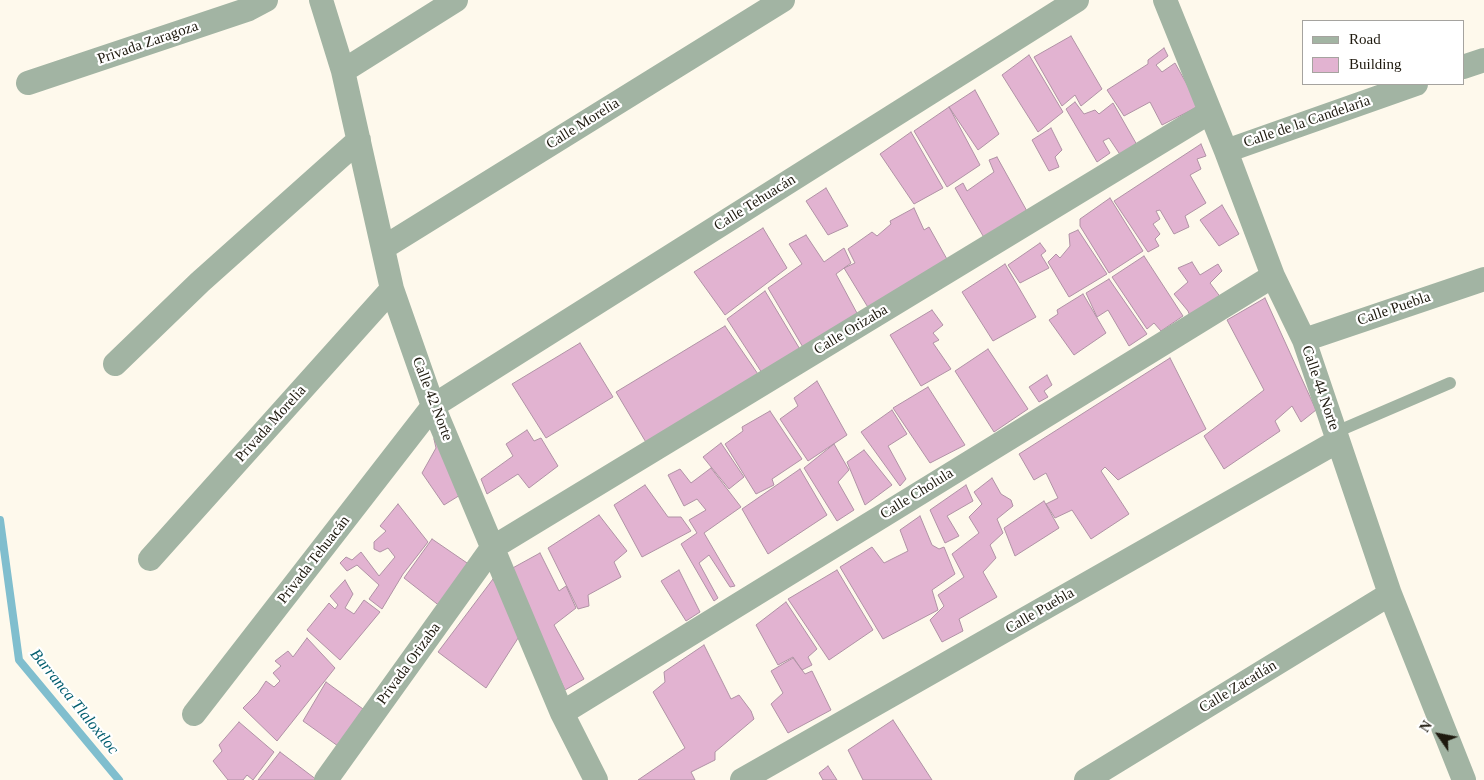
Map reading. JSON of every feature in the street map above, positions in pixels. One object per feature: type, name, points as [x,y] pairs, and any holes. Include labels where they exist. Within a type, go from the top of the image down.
[{"type":"street","name":"Privada Zaragoza","points":[[28,83],[249,9],[266,0]]},
{"type":"street","name":"Calle 42 Norte","points":[[320,0],[343,71],[392,289],[433,406],[562,713],[596,780]]},
{"type":"street","points":[[343,71],[456,0]]},
{"type":"street","name":"Calle Morelia","points":[[383,248],[783,0]]},
{"type":"street","name":"Calle Tehuacán","points":[[433,406],[1077,0]]},
{"type":"street","name":"Calle 44 Norte","points":[[1165,0],[1226,151],[1273,276],[1304,340],[1390,594],[1456,777]]},
{"type":"street","points":[[1464,67],[1484,60]]},
{"type":"street","name":"Calle de la Candelaria","points":[[1226,151],[1413,85]]},
{"type":"street","name":"Calle Orizaba","points":[[492,548],[1210,112]]},
{"type":"street","points":[[115,364],[200,282],[358,140]]},
{"type":"street","name":"Calle Cholula","points":[[562,713],[1273,276]]},
{"type":"street","name":"Calle Puebla","points":[[1304,340],[1484,279]]},
{"type":"street","name":"Privada Morelia","points":[[150,559],[392,289]]},
{"type":"street","name":"Privada Tehuacán","points":[[194,714],[433,406]]},
{"type":"street","name":"Calle Puebla","points":[[742,780],[1337,437]]},
{"type":"street","name":"Privada Orizaba","points":[[326,780],[492,548]]},
{"type":"street","name":"Calle Zacatlán","points":[[1086,780],[1390,594]]},
{"type":"lane","points":[[1337,437],[1450,383]]},
{"type":"building","points":[[1071,36],[1102,89],[1081,106],[1075,95],[1062,106],[1034,57]]},
{"type":"building","points":[[1164,48],[1168,56],[1156,65],[1162,72],[1175,63],[1199,106],[1162,125],[1150,102],[1124,116],[1107,90],[1148,64],[1148,60]]},
{"type":"building","points":[[1029,55],[1063,112],[1038,132],[1002,75]]},
{"type":"building","points":[[975,90],[999,134],[978,150],[949,107]]},
{"type":"building","points":[[1075,102],[1084,114],[1095,110],[1099,114],[1113,103],[1137,145],[1121,156],[1109,138],[1103,141],[1110,153],[1097,162],[1066,109]]},
{"type":"building","points":[[949,107],[980,165],[947,187],[914,131]]},
{"type":"building","points":[[1051,128],[1062,150],[1055,157],[1059,167],[1049,171],[1032,140]]},
{"type":"building","points":[[911,132],[943,188],[914,204],[880,154]]},
{"type":"building","points":[[1201,144],[1206,156],[1197,159],[1201,169],[1190,175],[1206,203],[1185,216],[1189,227],[1174,234],[1160,210],[1156,211],[1160,219],[1153,224],[1160,234],[1155,239],[1159,246],[1148,252],[1114,201]]},
{"type":"building","points":[[997,157],[1028,213],[986,241],[955,188],[963,183],[967,191],[994,172],[989,160]]},
{"type":"building","points":[[826,188],[848,226],[828,235],[806,201]]},
{"type":"building","points":[[1110,198],[1143,251],[1109,273],[1080,226],[1080,219]]},
{"type":"building","points":[[1222,205],[1239,234],[1219,246],[1200,220]]},
{"type":"building","points":[[914,208],[924,230],[929,227],[948,261],[869,309],[844,268],[855,263],[848,249],[872,232],[877,236],[891,224],[890,221]]},
{"type":"building","points":[[763,228],[787,268],[725,315],[694,272]]},
{"type":"building","points":[[1078,230],[1107,274],[1069,297],[1048,262],[1056,254],[1060,258],[1070,246],[1069,234]]},
{"type":"building","points":[[806,235],[824,262],[844,248],[851,263],[836,274],[858,315],[804,349],[768,288],[802,264],[789,244]]},
{"type":"building","points":[[1040,243],[1046,251],[1041,255],[1049,268],[1020,283],[1008,265]]},
{"type":"building","points":[[1144,256],[1183,316],[1161,331],[1154,323],[1147,329],[1112,277]]},
{"type":"building","points":[[1192,262],[1200,275],[1218,264],[1222,271],[1210,283],[1224,302],[1192,321],[1188,311],[1174,294],[1188,282],[1178,268]]},
{"type":"building","points":[[1005,264],[1036,317],[993,341],[962,292]]},
{"type":"building","points":[[1109,279],[1147,334],[1129,346],[1108,310],[1097,317],[1086,293]]},
{"type":"building","points":[[765,291],[801,351],[762,373],[727,319]]},
{"type":"building","points":[[1083,294],[1106,333],[1074,355],[1049,320],[1058,314],[1057,310]]},
{"type":"building","points":[[1265,298],[1316,410],[1301,422],[1292,406],[1275,421],[1280,431],[1224,469],[1204,436],[1264,390],[1227,320]]},
{"type":"building","points":[[932,310],[943,325],[933,333],[939,340],[933,343],[951,369],[921,386],[890,335]]},
{"type":"building","points":[[725,326],[760,377],[647,444],[616,392]]},
{"type":"building","points":[[580,343],[613,397],[546,438],[512,384]]},
{"type":"building","points":[[988,349],[1028,409],[994,432],[955,371]]},
{"type":"building","points":[[1170,358],[1206,429],[1118,480],[1105,467],[1101,471],[1129,514],[1091,539],[1072,510],[1055,518],[1046,504],[1058,498],[1046,473],[1034,480],[1019,454]]},
{"type":"building","points":[[1047,375],[1052,385],[1044,391],[1048,397],[1039,402],[1029,387]]},
{"type":"building","points":[[817,381],[847,435],[808,461],[780,419],[798,406],[794,398]]},
{"type":"building","points":[[928,387],[965,445],[930,463],[893,408]]},
{"type":"building","points":[[892,410],[907,434],[888,446],[906,479],[900,486],[861,432]]},
{"type":"building","points":[[770,411],[802,459],[772,479],[774,485],[756,494],[725,444],[743,431],[742,427]]},
{"type":"building","points":[[527,430],[534,441],[541,438],[558,466],[529,488],[518,474],[487,494],[481,479],[513,456],[506,444]]},
{"type":"building","points":[[434,439],[465,492],[444,505],[422,473],[436,448]]},
{"type":"building","points":[[721,443],[744,477],[729,489],[703,457]]},
{"type":"building","points":[[834,444],[849,470],[838,482],[854,510],[837,521],[804,468]]},
{"type":"building","points":[[864,450],[892,485],[865,505],[847,462]]},
{"type":"building","points":[[711,468],[741,507],[704,533],[735,586],[730,587],[709,555],[699,563],[718,598],[714,601],[681,544],[697,533],[689,520],[706,510],[697,499],[684,506],[668,475],[680,469],[691,483]]},
{"type":"building","points":[[800,469],[827,515],[768,554],[742,509]]},
{"type":"building","points":[[992,478],[1001,494],[1011,500],[1013,506],[997,519],[1003,533],[990,545],[996,558],[983,572],[997,597],[959,619],[963,631],[942,642],[930,620],[944,606],[938,595],[964,577],[952,554],[979,533],[969,517],[982,504],[974,492]]},
{"type":"building","points":[[645,485],[668,517],[681,517],[691,531],[642,557],[614,505]]},
{"type":"building","points":[[966,485],[973,501],[947,516],[959,536],[945,543],[930,510]]},
{"type":"building","points":[[1044,501],[1059,528],[1015,556],[1004,528]]},
{"type":"building","points":[[398,504],[428,542],[403,574],[382,609],[369,599],[379,585],[357,565],[347,571],[340,563],[346,557],[352,560],[361,552],[379,576],[395,557],[388,548],[380,552],[374,549],[374,542],[386,531],[380,526]]},
{"type":"building","points":[[599,515],[627,551],[614,562],[621,577],[588,595],[589,606],[578,609],[548,548]]},
{"type":"building","points":[[920,516],[932,545],[939,549],[944,547],[955,574],[932,590],[938,610],[883,639],[840,567],[872,547],[884,563],[908,551],[900,530]]},
{"type":"building","points":[[432,539],[470,565],[441,607],[404,578]]},
{"type":"building","points":[[540,553],[559,591],[566,586],[576,608],[554,625],[584,679],[565,690],[509,570]]},
{"type":"building","points":[[679,570],[700,612],[686,621],[661,581]]},
{"type":"building","points":[[837,570],[873,630],[829,660],[788,599]]},
{"type":"building","points":[[493,579],[522,632],[486,688],[438,652]]},
{"type":"building","points":[[345,580],[353,594],[345,608],[354,614],[364,600],[380,612],[340,660],[307,630],[329,603],[335,609],[338,605],[330,596]]},
{"type":"building","points":[[786,602],[817,649],[808,657],[812,665],[802,670],[793,657],[778,665],[756,625]]},
{"type":"building","points":[[307,638],[335,668],[277,741],[243,708],[258,693],[266,681],[274,687],[280,681],[273,673],[281,666],[275,661],[288,651],[293,657]]},
{"type":"building","points":[[704,645],[731,699],[739,695],[751,711],[754,719],[715,752],[715,760],[691,772],[695,780],[638,780],[685,748],[653,692],[665,682],[664,672]]},
{"type":"building","points":[[793,658],[805,674],[812,671],[831,710],[788,733],[771,704],[783,693],[771,671]]},
{"type":"building","points":[[326,682],[363,709],[338,746],[303,721]]},
{"type":"building","points":[[893,720],[932,780],[863,780],[848,750]]},
{"type":"building","points":[[239,722],[274,752],[253,780],[247,775],[243,780],[228,780],[213,761],[222,751],[219,745]]},
{"type":"building","points":[[280,752],[317,780],[258,780]]},
{"type":"building","points":[[828,766],[837,780],[823,780],[819,773]]},
{"type":"waterway","name":"Barranca Tlaloxtloc","points":[[0,520],[19,660],[119,780]]}]
